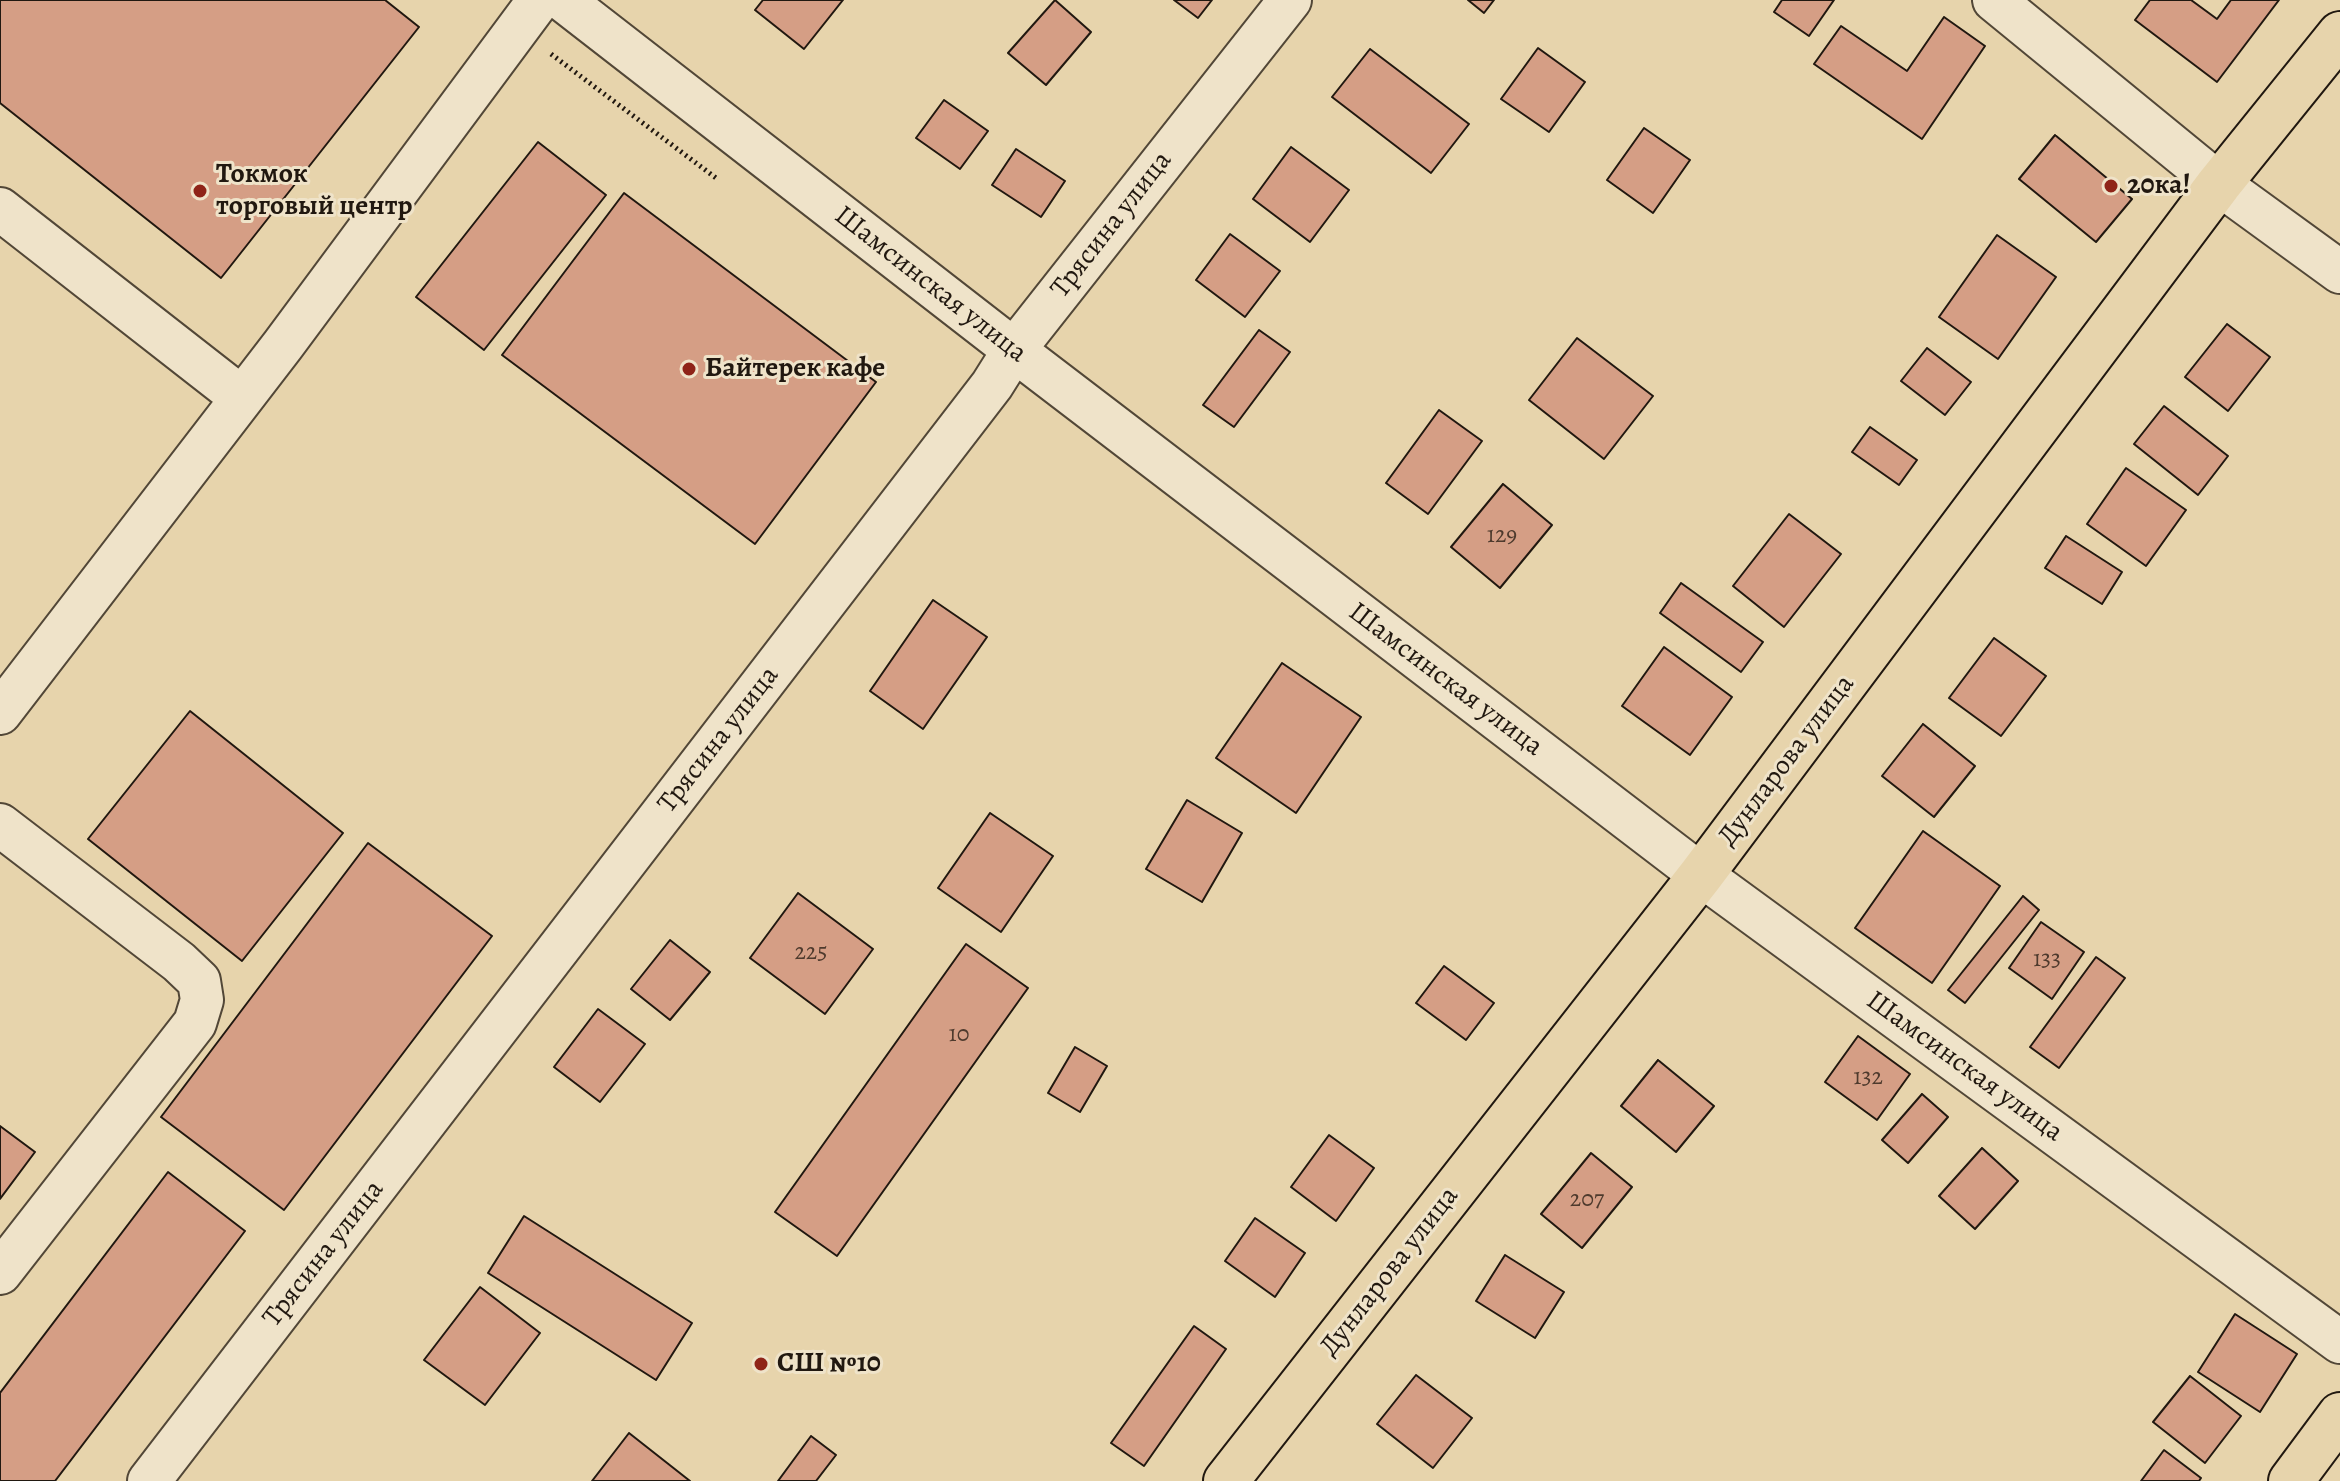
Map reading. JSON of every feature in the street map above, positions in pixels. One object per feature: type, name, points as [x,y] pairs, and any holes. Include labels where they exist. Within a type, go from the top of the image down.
[{"type":"main road","name":"Дунларова улица","points":[[1226,1481],[1701,875],[2219,184],[2340,34]]},
{"type":"main road","points":[[2291,1481],[2340,1415]]},
{"type":"street","points":[[0,713],[242,398],[539,0]]},
{"type":"street","name":"Шамсинская улица","points":[[563,0],[1014,350],[1701,875],[2340,1342]]},
{"type":"street","name":"Трясина улица","points":[[149,1481],[992,385],[1014,350],[1290,0]]},
{"type":"street","points":[[1994,0],[2219,184],[2340,272]]},
{"type":"street","points":[[0,209],[242,398]]},
{"type":"street","points":[[0,825],[179,962],[199,981],[202,1000],[195,1023],[0,1273]]},
{"type":"building","name":"Токмок торговый центр","points":[[0,0],[385,0],[419,27],[221,278],[0,103]]},
{"type":"building","points":[[763,0],[843,0],[804,49],[755,10]]},
{"type":"building","points":[[1055,0],[1091,32],[1046,85],[1008,53]]},
{"type":"building","points":[[1174,0],[1212,0],[1198,18]]},
{"type":"building","points":[[1468,0],[1494,0],[1484,13]]},
{"type":"building","points":[[1782,0],[1834,0],[1809,36],[1774,12]]},
{"type":"building","points":[[2150,0],[2191,0],[2217,19],[2231,0],[2279,0],[2217,82],[2135,20]]},
{"type":"building","points":[[1944,17],[1985,46],[1922,139],[1814,64],[1841,26],[1907,71]]},
{"type":"building","points":[[1538,48],[1585,82],[1549,132],[1501,99]]},
{"type":"building","points":[[1370,49],[1469,124],[1431,173],[1332,97]]},
{"type":"building","points":[[944,100],[988,131],[960,169],[916,138]]},
{"type":"building","points":[[1644,128],[1690,160],[1653,213],[1607,180]]},
{"type":"building","points":[[2055,135],[2132,199],[2096,242],[2019,179]]},
{"type":"building","points":[[538,142],[606,195],[484,350],[416,297]]},
{"type":"building","points":[[1291,147],[1349,190],[1310,242],[1253,199]]},
{"type":"building","points":[[1016,149],[1065,181],[1041,217],[992,185]]},
{"type":"building","name":"Байтерек кафе","points":[[624,193],[876,382],[755,544],[502,355]]},
{"type":"building","points":[[1230,234],[1280,271],[1245,317],[1196,280]]},
{"type":"building","points":[[1997,235],[2056,277],[1998,359],[1939,317]]},
{"type":"building","points":[[2227,324],[2270,357],[2228,411],[2185,377]]},
{"type":"building","points":[[1259,330],[1290,352],[1234,427],[1203,405]]},
{"type":"building","points":[[1577,338],[1653,396],[1604,459],[1529,400]]},
{"type":"building","points":[[1927,348],[1971,382],[1945,415],[1901,381]]},
{"type":"building","points":[[2164,406],[2228,456],[2198,495],[2134,444]]},
{"type":"building","points":[[1439,410],[1482,441],[1428,514],[1386,483]]},
{"type":"building","points":[[1870,427],[1917,460],[1899,485],[1852,452]]},
{"type":"building","points":[[2126,468],[2186,510],[2146,566],[2087,524]]},
{"type":"building","points":[[1503,484],[1552,525],[1500,588],[1451,547]]},
{"type":"building","points":[[1789,514],[1841,554],[1784,627],[1733,586]]},
{"type":"building","points":[[2066,536],[2122,572],[2102,604],[2045,568]]},
{"type":"building","points":[[1681,583],[1763,642],[1741,672],[1660,613]]},
{"type":"building","points":[[933,600],[987,637],[923,729],[870,691]]},
{"type":"building","points":[[1994,638],[2046,676],[2001,736],[1949,698]]},
{"type":"building","points":[[1664,647],[1732,697],[1690,755],[1622,706]]},
{"type":"building","points":[[1282,663],[1361,717],[1296,813],[1216,758]]},
{"type":"building","points":[[190,711],[343,833],[242,961],[88,839]]},
{"type":"building","points":[[1923,724],[1975,766],[1934,817],[1882,776]]},
{"type":"building","points":[[1187,800],[1242,833],[1202,902],[1146,869]]},
{"type":"building","points":[[990,813],[1053,856],[1001,932],[938,888]]},
{"type":"building","points":[[1923,831],[2000,886],[1932,983],[1855,928]]},
{"type":"building","points":[[368,843],[492,936],[284,1210],[161,1117]]},
{"type":"building","points":[[798,893],[873,949],[825,1014],[750,958]]},
{"type":"building","points":[[2023,896],[2039,910],[1965,1003],[1948,990]]},
{"type":"building","points":[[2041,922],[2084,952],[2052,999],[2009,968]]},
{"type":"building","points":[[670,940],[710,972],[670,1020],[631,989]]},
{"type":"building","points":[[966,944],[1028,988],[837,1256],[775,1212]]},
{"type":"building","points":[[2096,957],[2125,978],[2059,1068],[2030,1047]]},
{"type":"building","points":[[1444,966],[1494,1003],[1466,1040],[1416,1003]]},
{"type":"building","points":[[598,1009],[645,1044],[600,1102],[554,1067]]},
{"type":"building","points":[[1858,1036],[1910,1074],[1877,1120],[1825,1082]]},
{"type":"building","points":[[1075,1047],[1107,1066],[1080,1112],[1048,1093]]},
{"type":"building","points":[[1658,1060],[1714,1106],[1676,1152],[1621,1106]]},
{"type":"building","points":[[1922,1094],[1948,1117],[1908,1163],[1882,1140]]},
{"type":"building","points":[[0,1126],[35,1152],[0,1199]]},
{"type":"building","points":[[1329,1135],[1374,1168],[1336,1221],[1291,1187]]},
{"type":"building","points":[[1982,1148],[2018,1181],[1975,1229],[1939,1196]]},
{"type":"building","points":[[1591,1153],[1632,1187],[1582,1248],[1541,1214]]},
{"type":"building","points":[[168,1172],[245,1231],[55,1481],[0,1481],[0,1393]]},
{"type":"building","points":[[524,1216],[692,1323],[656,1380],[488,1273]]},
{"type":"building","points":[[1255,1218],[1305,1253],[1275,1297],[1225,1261]]},
{"type":"building","points":[[1505,1255],[1564,1292],[1535,1338],[1476,1301]]},
{"type":"building","points":[[480,1287],[540,1333],[485,1405],[424,1360]]},
{"type":"building","points":[[2235,1314],[2297,1354],[2260,1412],[2198,1372]]},
{"type":"building","points":[[1194,1326],[1226,1349],[1144,1466],[1111,1443]]},
{"type":"building","points":[[1416,1375],[1472,1418],[1433,1468],[1377,1424]]},
{"type":"building","points":[[2190,1376],[2241,1416],[2205,1463],[2153,1422]]},
{"type":"building","points":[[629,1433],[690,1481],[592,1481]]},
{"type":"building","points":[[811,1436],[836,1455],[816,1481],[778,1481]]},
{"type":"building","points":[[2164,1450],[2201,1478],[2199,1481],[2141,1481]]},
{"type":"place","name":"20ка!","points":[[2111,186]]},
{"type":"place","name":"Токмок торговый центр","points":[[200,191]]},
{"type":"place","name":"Байтерек кафе","points":[[689,369]]},
{"type":"place","name":"СШ №10","points":[[761,1364]]}]
